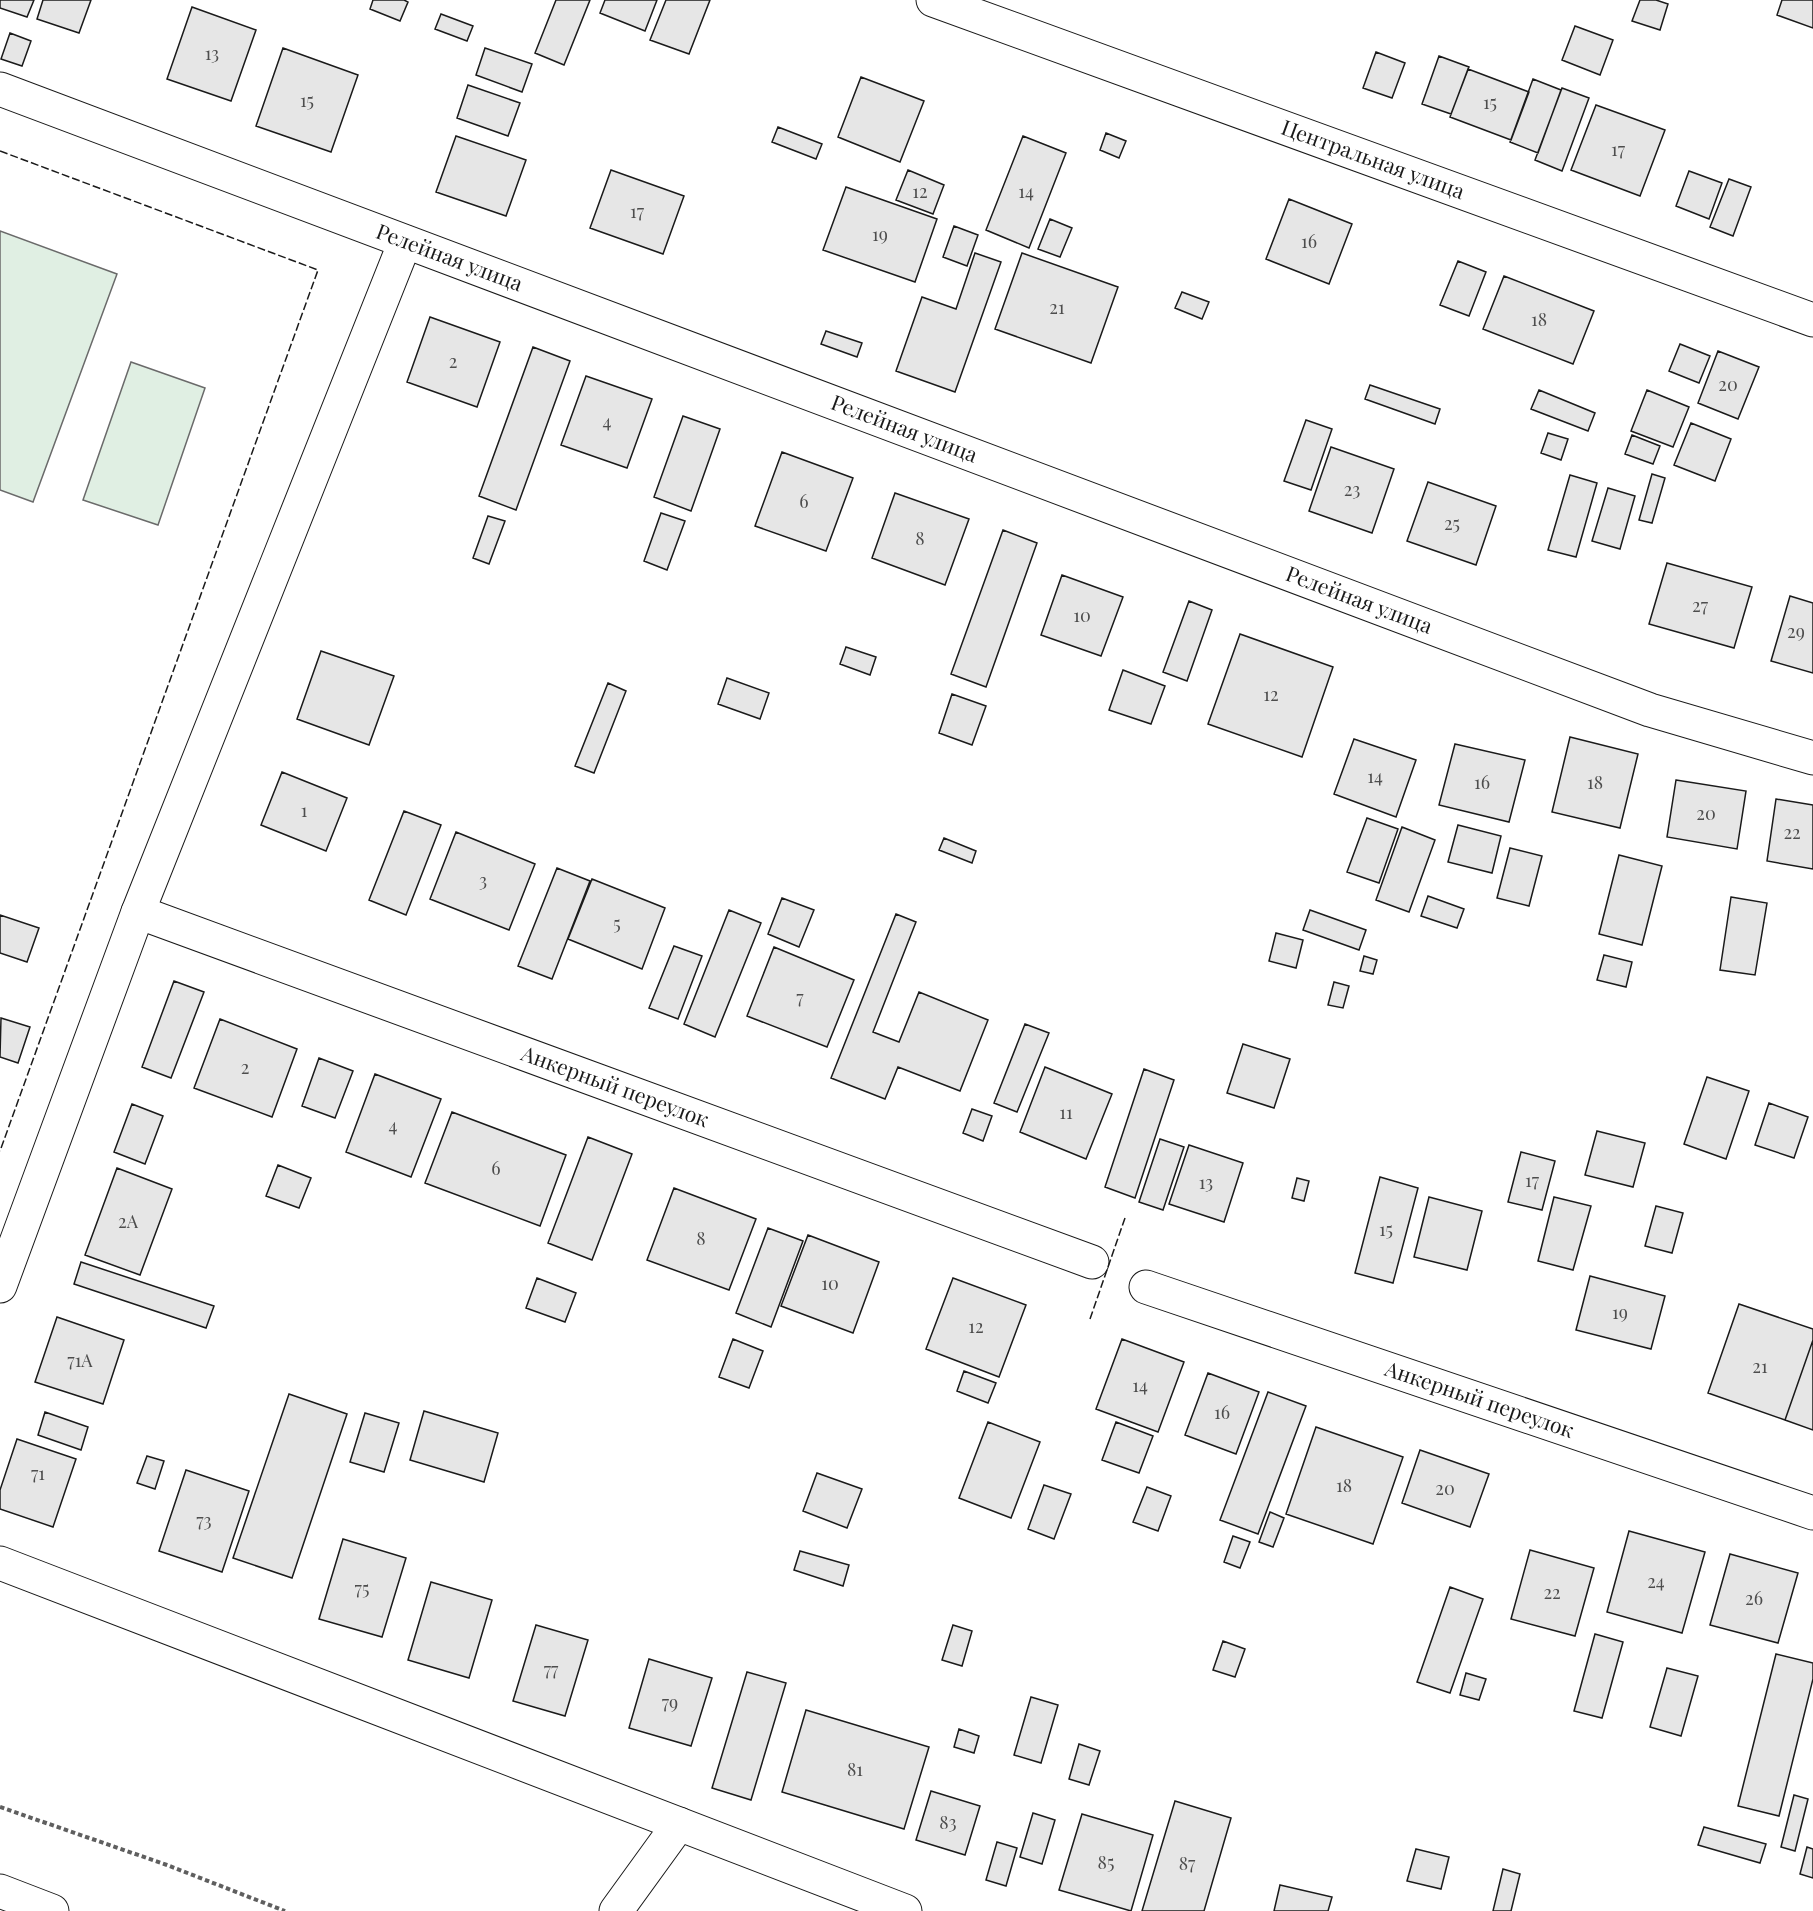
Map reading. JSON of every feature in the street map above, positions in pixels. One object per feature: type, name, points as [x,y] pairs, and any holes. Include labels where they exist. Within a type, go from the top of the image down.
[{"type":"street","name":"Центральная улица","points":[[933,0],[1813,320]]},
{"type":"street","name":"Релейная улица","points":[[0,89],[1650,710],[1813,758]]},
{"type":"street","points":[[0,1286],[138,912],[405,242]]},
{"type":"street","name":"Анкерный переулок","points":[[138,912],[1092,1262]]},
{"type":"street","name":"Анкерный переулок","points":[[1146,1287],[1813,1513]]},
{"type":"street","points":[[0,1563],[905,1911]]},
{"type":"street","points":[[616,1911],[679,1824]]},
{"type":"street","points":[[0,1891],[52,1911]]},
{"type":"path","points":[[0,1807],[167,1864],[285,1911]]},
{"type":"green space","points":[[0,231],[117,274],[33,502],[0,490]]},
{"type":"green space","points":[[131,362],[205,388],[158,525],[83,500]]},
{"type":"building","points":[[0,0],[34,0],[27,17],[0,8]]},
{"type":"building","points":[[43,0],[91,0],[79,33],[37,19]]},
{"type":"building","points":[[373,0],[408,2],[400,21],[370,9]]},
{"type":"building","points":[[556,0],[590,0],[564,65],[535,53]]},
{"type":"building","points":[[605,0],[657,0],[645,31],[600,13]]},
{"type":"building","points":[[666,0],[710,0],[689,54],[650,40]]},
{"type":"building","points":[[1640,0],[1656,0],[1668,4],[1660,30],[1632,21]]},
{"type":"building","points":[[1782,0],[1813,0],[1813,28],[1777,15]]},
{"type":"building","points":[[192,7],[256,30],[231,101],[167,79]]},
{"type":"building","points":[[441,14],[473,26],[467,41],[435,29]]},
{"type":"building","points":[[1575,26],[1613,40],[1600,75],[1562,60]]},
{"type":"building","points":[[10,33],[31,41],[22,66],[1,59]]},
{"type":"building","points":[[283,48],[358,75],[331,152],[256,126]]},
{"type":"building","points":[[485,48],[532,64],[522,92],[476,75]]},
{"type":"building","points":[[1376,52],[1405,63],[1392,98],[1363,88]]},
{"type":"building","points":[[1439,56],[1469,67],[1451,114],[1422,104]]},
{"type":"building","points":[[1468,69],[1529,92],[1511,140],[1450,117]]},
{"type":"building","points":[[861,77],[924,101],[900,162],[838,137]]},
{"type":"building","points":[[1533,79],[1561,90],[1538,153],[1510,142]]},
{"type":"building","points":[[468,85],[520,103],[508,136],[457,118]]},
{"type":"building","points":[[1562,88],[1589,98],[1562,171],[1535,160]]},
{"type":"building","points":[[1596,105],[1665,130],[1640,196],[1571,170]]},
{"type":"building","points":[[778,127],[822,144],[816,159],[772,142]]},
{"type":"building","points":[[1106,133],[1126,141],[1119,158],[1100,150]]},
{"type":"building","points":[[456,136],[526,160],[506,216],[436,192]]},
{"type":"building","points":[[1023,136],[1066,153],[1029,248],[986,230]]},
{"type":"building","points":[[611,170],[684,196],[663,254],[590,228]]},
{"type":"building","points":[[908,170],[944,185],[933,214],[896,200]]},
{"type":"building","points":[[1689,171],[1722,183],[1709,219],[1676,206]]},
{"type":"building","points":[[1729,179],[1751,187],[1733,236],[1710,227]]},
{"type":"building","points":[[846,187],[937,219],[915,282],[823,250]]},
{"type":"building","points":[[1289,199],[1352,224],[1329,284],[1266,259]]},
{"type":"building","points":[[1050,219],[1072,228],[1060,257],[1038,249]]},
{"type":"building","points":[[954,226],[978,235],[967,266],[943,257]]},
{"type":"building","points":[[975,253],[1001,262],[955,392],[896,371],[922,297],[956,309]]},
{"type":"building","points":[[1022,253],[1118,287],[1091,363],[995,329]]},
{"type":"building","points":[[1458,261],[1486,272],[1469,316],[1440,305]]},
{"type":"building","points":[[1504,276],[1594,311],[1573,364],[1483,329]]},
{"type":"building","points":[[1182,292],[1209,302],[1202,319],[1175,308]]},
{"type":"building","points":[[430,317],[500,342],[477,407],[407,382]]},
{"type":"building","points":[[826,331],[862,343],[857,357],[821,344]]},
{"type":"building","points":[[1680,344],[1710,356],[1699,383],[1669,371]]},
{"type":"building","points":[[533,347],[570,361],[516,510],[479,496]]},
{"type":"building","points":[[1718,351],[1759,367],[1738,419],[1698,403]]},
{"type":"building","points":[[586,376],[652,399],[627,468],[561,445]]},
{"type":"building","points":[[1370,385],[1440,409],[1435,424],[1365,399]]},
{"type":"building","points":[[1539,390],[1595,413],[1588,431],[1531,409]]},
{"type":"building","points":[[1647,390],[1689,407],[1673,447],[1631,431]]},
{"type":"building","points":[[683,416],[720,429],[691,511],[654,497]]},
{"type":"building","points":[[1306,420],[1332,429],[1311,490],[1284,481]]},
{"type":"building","points":[[1691,423],[1731,439],[1715,481],[1674,465]]},
{"type":"building","points":[[1548,433],[1568,439],[1561,460],[1541,453]]},
{"type":"building","points":[[1632,435],[1660,446],[1653,464],[1625,454]]},
{"type":"building","points":[[1331,447],[1394,469],[1372,533],[1309,511]]},
{"type":"building","points":[[782,452],[853,478],[826,551],[755,526]]},
{"type":"building","points":[[1652,474],[1665,478],[1652,523],[1639,520]]},
{"type":"building","points":[[1570,475],[1597,483],[1576,557],[1548,550]]},
{"type":"building","points":[[1428,482],[1496,506],[1476,565],[1407,541]]},
{"type":"building","points":[[1608,488],[1635,496],[1620,549],[1592,541]]},
{"type":"building","points":[[895,493],[969,519],[945,585],[872,558]]},
{"type":"building","points":[[661,513],[685,521],[667,570],[644,561]]},
{"type":"building","points":[[488,516],[505,521],[489,564],[473,558]]},
{"type":"building","points":[[1003,530],[1037,543],[986,687],[951,674]]},
{"type":"building","points":[[1667,563],[1752,587],[1734,648],[1649,624]]},
{"type":"building","points":[[1062,575],[1123,597],[1101,656],[1041,635]]},
{"type":"building","points":[[1790,596],[1813,603],[1813,673],[1771,661]]},
{"type":"building","points":[[1189,601],[1212,610],[1187,681],[1163,672]]},
{"type":"building","points":[[1240,634],[1333,667],[1302,757],[1208,724]]},
{"type":"building","points":[[846,647],[876,657],[870,675],[840,664]]},
{"type":"building","points":[[321,651],[394,676],[369,745],[297,719]]},
{"type":"building","points":[[1123,670],[1165,686],[1151,724],[1109,710]]},
{"type":"building","points":[[727,678],[769,693],[760,719],[718,704]]},
{"type":"building","points":[[608,683],[626,691],[594,773],[575,766]]},
{"type":"building","points":[[952,694],[986,706],[972,745],[939,733]]},
{"type":"building","points":[[1570,737],[1638,754],[1620,828],[1552,812]]},
{"type":"building","points":[[1354,739],[1416,760],[1396,817],[1334,794]]},
{"type":"building","points":[[1455,744],[1525,760],[1509,822],[1439,805]]},
{"type":"building","points":[[282,772],[347,798],[326,851],[261,825]]},
{"type":"building","points":[[1676,780],[1746,791],[1737,849],[1667,837]]},
{"type":"building","points":[[1776,799],[1813,805],[1813,869],[1767,861]]},
{"type":"building","points":[[404,811],[441,825],[406,915],[369,900]]},
{"type":"building","points":[[1367,818],[1398,829],[1379,883],[1347,872]]},
{"type":"building","points":[[1458,825],[1501,836],[1492,873],[1448,862]]},
{"type":"building","points":[[1402,827],[1435,840],[1409,912],[1376,900]]},
{"type":"building","points":[[456,832],[535,864],[509,930],[430,899]]},
{"type":"building","points":[[944,838],[976,851],[972,863],[939,850]]},
{"type":"building","points":[[1510,848],[1542,856],[1529,906],[1497,898]]},
{"type":"building","points":[[1619,855],[1662,866],[1642,945],[1599,934]]},
{"type":"building","points":[[557,868],[590,881],[552,979],[518,966]]},
{"type":"building","points":[[592,879],[665,908],[642,969],[568,939]]},
{"type":"building","points":[[1428,896],[1464,909],[1457,928],[1421,916]]},
{"type":"building","points":[[1731,897],[1767,903],[1755,975],[1720,970]]},
{"type":"building","points":[[782,898],[814,910],[799,947],[768,934]]},
{"type":"building","points":[[729,910],[761,923],[715,1037],[684,1024]]},
{"type":"building","points":[[1310,910],[1366,930],[1359,950],[1303,930]]},
{"type":"building","points":[[896,914],[916,922],[873,1032],[899,1042],[919,992],[988,1020],[960,1091],[898,1067],[885,1099],[831,1078]]},
{"type":"building","points":[[0,915],[39,928],[27,962],[0,953]]},
{"type":"building","points":[[1276,933],[1303,940],[1296,968],[1269,961]]},
{"type":"building","points":[[674,946],[702,956],[678,1019],[649,1008]]},
{"type":"building","points":[[774,947],[854,980],[827,1047],[747,1016]]},
{"type":"building","points":[[1604,955],[1632,962],[1626,987],[1597,980]]},
{"type":"building","points":[[1364,956],[1377,960],[1373,974],[1360,971]]},
{"type":"building","points":[[174,981],[204,992],[171,1078],[142,1067]]},
{"type":"building","points":[[1334,982],[1349,986],[1343,1008],[1328,1005]]},
{"type":"building","points":[[1,1018],[30,1027],[18,1063],[0,1057]]},
{"type":"building","points":[[220,1019],[297,1049],[272,1117],[194,1088]]},
{"type":"building","points":[[1025,1024],[1049,1033],[1017,1112],[994,1103]]},
{"type":"building","points":[[1243,1044],[1290,1059],[1274,1108],[1227,1093]]},
{"type":"building","points":[[319,1058],[353,1071],[335,1118],[302,1106]]},
{"type":"building","points":[[1045,1067],[1112,1094],[1086,1159],[1020,1132]]},
{"type":"building","points":[[1144,1069],[1174,1080],[1135,1198],[1105,1187]]},
{"type":"building","points":[[375,1074],[441,1099],[411,1177],[346,1152]]},
{"type":"building","points":[[1707,1077],[1749,1091],[1726,1159],[1684,1144]]},
{"type":"building","points":[[1769,1103],[1808,1117],[1794,1158],[1755,1145]]},
{"type":"building","points":[[132,1104],[163,1116],[145,1164],[114,1152]]},
{"type":"building","points":[[972,1109],[992,1116],[983,1141],[963,1133]]},
{"type":"building","points":[[452,1112],[566,1155],[540,1226],[425,1183]]},
{"type":"building","points":[[1597,1131],[1645,1143],[1633,1187],[1585,1175]]},
{"type":"building","points":[[588,1137],[632,1154],[592,1260],[548,1243]]},
{"type":"building","points":[[1160,1139],[1184,1147],[1163,1210],[1139,1202]]},
{"type":"building","points":[[1189,1145],[1243,1163],[1224,1222],[1169,1204]]},
{"type":"building","points":[[1521,1152],[1555,1161],[1542,1210],[1508,1202]]},
{"type":"building","points":[[278,1165],[311,1178],[299,1208],[266,1196]]},
{"type":"building","points":[[117,1168],[172,1189],[140,1275],[85,1255]]},
{"type":"building","points":[[1380,1177],[1418,1188],[1393,1283],[1355,1273]]},
{"type":"building","points":[[1297,1178],[1309,1181],[1304,1201],[1292,1198]]},
{"type":"building","points":[[674,1188],[756,1219],[729,1290],[647,1260]]},
{"type":"building","points":[[1429,1197],[1482,1211],[1467,1270],[1414,1257]]},
{"type":"building","points":[[1554,1197],[1591,1206],[1573,1270],[1538,1261]]},
{"type":"building","points":[[1656,1206],[1683,1213],[1672,1253],[1645,1246]]},
{"type":"building","points":[[768,1228],[803,1241],[771,1327],[736,1313]]},
{"type":"building","points":[[808,1235],[879,1262],[853,1333],[781,1306]]},
{"type":"building","points":[[81,1262],[214,1306],[206,1328],[74,1284]]},
{"type":"building","points":[[1590,1276],[1665,1296],[1651,1349],[1576,1330]]},
{"type":"building","points":[[537,1278],[576,1293],[565,1322],[526,1308]]},
{"type":"building","points":[[953,1278],[1026,1305],[999,1377],[926,1349]]},
{"type":"building","points":[[1739,1304],[1813,1329],[1813,1340],[1785,1420],[1708,1393]]},
{"type":"building","points":[[57,1317],[124,1340],[103,1404],[35,1382]]},
{"type":"building","points":[[733,1339],[763,1351],[749,1388],[719,1377]]},
{"type":"building","points":[[1122,1339],[1184,1362],[1158,1432],[1096,1409]]},
{"type":"building","points":[[1813,1340],[1813,1430],[1785,1420]]},
{"type":"building","points":[[964,1371],[996,1383],[988,1403],[957,1391]]},
{"type":"building","points":[[1208,1373],[1259,1392],[1236,1454],[1185,1435]]},
{"type":"building","points":[[1268,1392],[1306,1406],[1258,1534],[1220,1520]]},
{"type":"building","points":[[289,1394],[347,1414],[292,1578],[233,1558]]},
{"type":"building","points":[[424,1411],[498,1433],[484,1482],[410,1460]]},
{"type":"building","points":[[45,1412],[88,1427],[81,1450],[38,1435]]},
{"type":"building","points":[[365,1413],[399,1423],[384,1472],[350,1462]]},
{"type":"building","points":[[988,1422],[1040,1442],[1011,1518],[959,1498]]},
{"type":"building","points":[[1116,1422],[1153,1436],[1139,1473],[1102,1460]]},
{"type":"building","points":[[1316,1427],[1403,1457],[1373,1544],[1286,1514]]},
{"type":"building","points":[[17,1439],[76,1459],[53,1527],[0,1509],[0,1490]]},
{"type":"building","points":[[1420,1450],[1489,1474],[1470,1527],[1402,1503]]},
{"type":"building","points":[[147,1456],[164,1461],[155,1489],[137,1483]]},
{"type":"building","points":[[186,1470],[249,1491],[222,1572],[159,1551]]},
{"type":"building","points":[[817,1473],[862,1489],[847,1528],[803,1511]]},
{"type":"building","points":[[1044,1485],[1071,1494],[1054,1539],[1028,1529]]},
{"type":"building","points":[[1147,1487],[1171,1496],[1158,1531],[1133,1522]]},
{"type":"building","points":[[1270,1512],[1284,1518],[1273,1547],[1259,1542]]},
{"type":"building","points":[[1629,1531],[1705,1552],[1682,1633],[1607,1612]]},
{"type":"building","points":[[1233,1536],[1250,1542],[1240,1568],[1224,1562]]},
{"type":"building","points":[[343,1539],[406,1558],[382,1637],[319,1619]]},
{"type":"building","points":[[1530,1550],[1594,1568],[1575,1636],[1511,1619]]},
{"type":"building","points":[[800,1551],[849,1565],[843,1586],[794,1570]]},
{"type":"building","points":[[1730,1554],[1798,1573],[1778,1643],[1710,1625]]},
{"type":"building","points":[[431,1582],[492,1600],[469,1678],[408,1660]]},
{"type":"building","points":[[1450,1587],[1483,1599],[1450,1693],[1417,1682]]},
{"type":"building","points":[[536,1625],[588,1640],[565,1716],[513,1701]]},
{"type":"building","points":[[953,1625],[972,1631],[962,1666],[942,1660]]},
{"type":"building","points":[[1595,1634],[1623,1642],[1602,1718],[1574,1711]]},
{"type":"building","points":[[1223,1641],[1245,1649],[1235,1677],[1213,1670]]},
{"type":"building","points":[[1776,1654],[1813,1663],[1813,1679],[1779,1816],[1738,1806]]},
{"type":"building","points":[[649,1659],[712,1678],[691,1746],[629,1728]]},
{"type":"building","points":[[1667,1668],[1698,1676],[1681,1736],[1650,1727]]},
{"type":"building","points":[[747,1672],[786,1683],[751,1800],[712,1788]]},
{"type":"building","points":[[1466,1673],[1486,1679],[1479,1700],[1460,1695]]},
{"type":"building","points":[[1031,1697],[1058,1705],[1041,1763],[1014,1755]]},
{"type":"building","points":[[806,1710],[929,1747],[904,1829],[782,1792]]},
{"type":"building","points":[[959,1729],[979,1736],[974,1753],[954,1747]]},
{"type":"building","points":[[1079,1744],[1100,1751],[1089,1785],[1069,1779]]},
{"type":"building","points":[[931,1791],[980,1806],[965,1855],[916,1840]]},
{"type":"building","points":[[1794,1795],[1808,1799],[1795,1851],[1781,1847]]},
{"type":"building","points":[[1175,1801],[1231,1818],[1204,1911],[1142,1911]]},
{"type":"building","points":[[1033,1813],[1055,1820],[1042,1864],[1020,1857]]},
{"type":"building","points":[[1082,1814],[1153,1835],[1131,1911],[1059,1890]]},
{"type":"building","points":[[1704,1827],[1766,1844],[1760,1863],[1698,1845]]},
{"type":"building","points":[[997,1842],[1017,1848],[1006,1886],[986,1880]]},
{"type":"building","points":[[1807,1847],[1813,1849],[1813,1878],[1800,1874]]},
{"type":"building","points":[[1416,1849],[1449,1857],[1441,1889],[1407,1881]]},
{"type":"building","points":[[1503,1869],[1520,1874],[1511,1911],[1493,1911]]},
{"type":"building","points":[[1280,1885],[1332,1897],[1328,1911],[1274,1911]]},
{"type":"fence","points":[[0,151],[318,270],[0,1151]]},
{"type":"fence","points":[[1090,1319],[1126,1215]]}]
